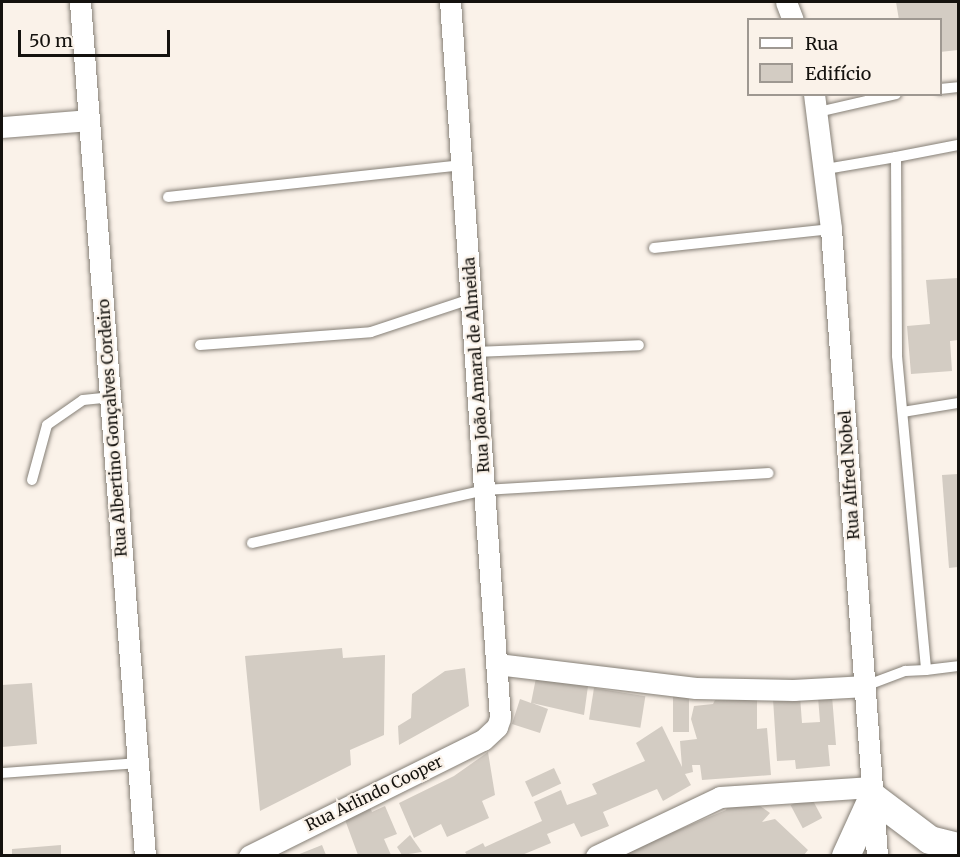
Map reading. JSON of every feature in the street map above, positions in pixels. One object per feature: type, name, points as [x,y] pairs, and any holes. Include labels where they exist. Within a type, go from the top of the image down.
[{"type":"main road","points":[[846,855],[873,792],[930,840],[958,847]]},
{"type":"street","name":"Rua Albertino Gonçalves Cordeiro","points":[[80,2],[145,855]]},
{"type":"street","name":"Rua João Amaral de Almeida","points":[[450,2],[500,708],[496,727]]},
{"type":"street","points":[[786,2],[792,18]]},
{"type":"street","name":"Rua Alfred Nobel","points":[[816,104],[826,169],[831,229],[877,855]]},
{"type":"street","points":[[2,127],[89,120]]},
{"type":"street","points":[[497,664],[696,688],[794,690],[865,686]]},
{"type":"street","name":"Rua Arlindo Cooper","points":[[250,855],[483,740],[496,727]]},
{"type":"street","points":[[596,855],[720,796],[873,792]]},
{"type":"lane","points":[[942,89],[958,87]]},
{"type":"lane","points":[[816,104],[880,96]]},
{"type":"lane","points":[[826,169],[958,145]]},
{"type":"lane","points":[[896,157],[897,356],[926,670]]},
{"type":"lane","points":[[168,197],[462,165]]},
{"type":"lane","points":[[654,248],[831,229]]},
{"type":"lane","points":[[200,345],[371,332],[471,299]]},
{"type":"lane","points":[[475,352],[639,345]]},
{"type":"lane","points":[[32,480],[47,425],[83,400],[110,397]]},
{"type":"lane","points":[[903,412],[958,403]]},
{"type":"lane","points":[[252,543],[485,490],[768,473]]},
{"type":"lane","points":[[865,686],[905,671],[958,666]]},
{"type":"lane","points":[[2,773],[138,763]]},
{"type":"building","points":[[896,2],[958,2],[958,50],[942,52],[942,18],[899,18]]},
{"type":"building","points":[[958,278],[958,340],[950,341],[952,371],[911,374],[907,326],[930,324],[926,280]]},
{"type":"building","points":[[958,474],[958,567],[949,568],[942,475]]},
{"type":"building","points":[[342,648],[343,658],[385,655],[384,735],[350,750],[351,765],[260,811],[245,656]]},
{"type":"building","points":[[465,668],[469,706],[399,745],[398,726],[411,718],[412,694],[445,671]]},
{"type":"building","points":[[536,678],[588,686],[584,715],[532,703],[548,709],[540,733],[512,724],[520,699],[531,703]]},
{"type":"building","points":[[32,683],[37,744],[2,747],[2,685]]},
{"type":"building","points":[[594,688],[645,696],[640,728],[589,720]]},
{"type":"building","points":[[673,693],[689,693],[689,732],[673,732]]},
{"type":"building","points":[[800,696],[802,723],[820,722],[818,697],[832,696],[836,745],[828,745],[830,766],[796,769],[795,760],[777,761],[773,699]]},
{"type":"building","points":[[757,699],[757,729],[767,728],[771,775],[702,780],[700,765],[692,765],[693,772],[685,774],[691,785],[663,801],[657,789],[603,812],[609,826],[581,837],[574,823],[547,834],[551,843],[522,855],[467,855],[465,852],[483,843],[485,847],[542,821],[534,802],[561,790],[567,805],[597,794],[592,784],[645,761],[636,743],[662,726],[682,767],[680,741],[697,739],[691,719],[694,706],[713,704],[715,700]]},
{"type":"building","points":[[488,752],[495,795],[482,801],[489,818],[447,837],[441,824],[414,838],[399,803],[454,776]]},
{"type":"building","points":[[554,768],[561,783],[532,797],[525,782]]},
{"type":"building","points":[[810,795],[822,818],[803,828],[791,805]]},
{"type":"building","points":[[753,801],[770,813],[762,822],[775,819],[808,850],[804,855],[618,855],[726,810],[728,804]]},
{"type":"building","points":[[369,805],[372,812],[385,806],[397,834],[384,839],[391,855],[358,855],[344,817]]},
{"type":"building","points":[[410,835],[422,852],[402,855],[397,847]]},
{"type":"building","points":[[61,845],[61,855],[12,855],[12,849]]},
{"type":"building","points":[[322,845],[326,855],[297,855]]}]
